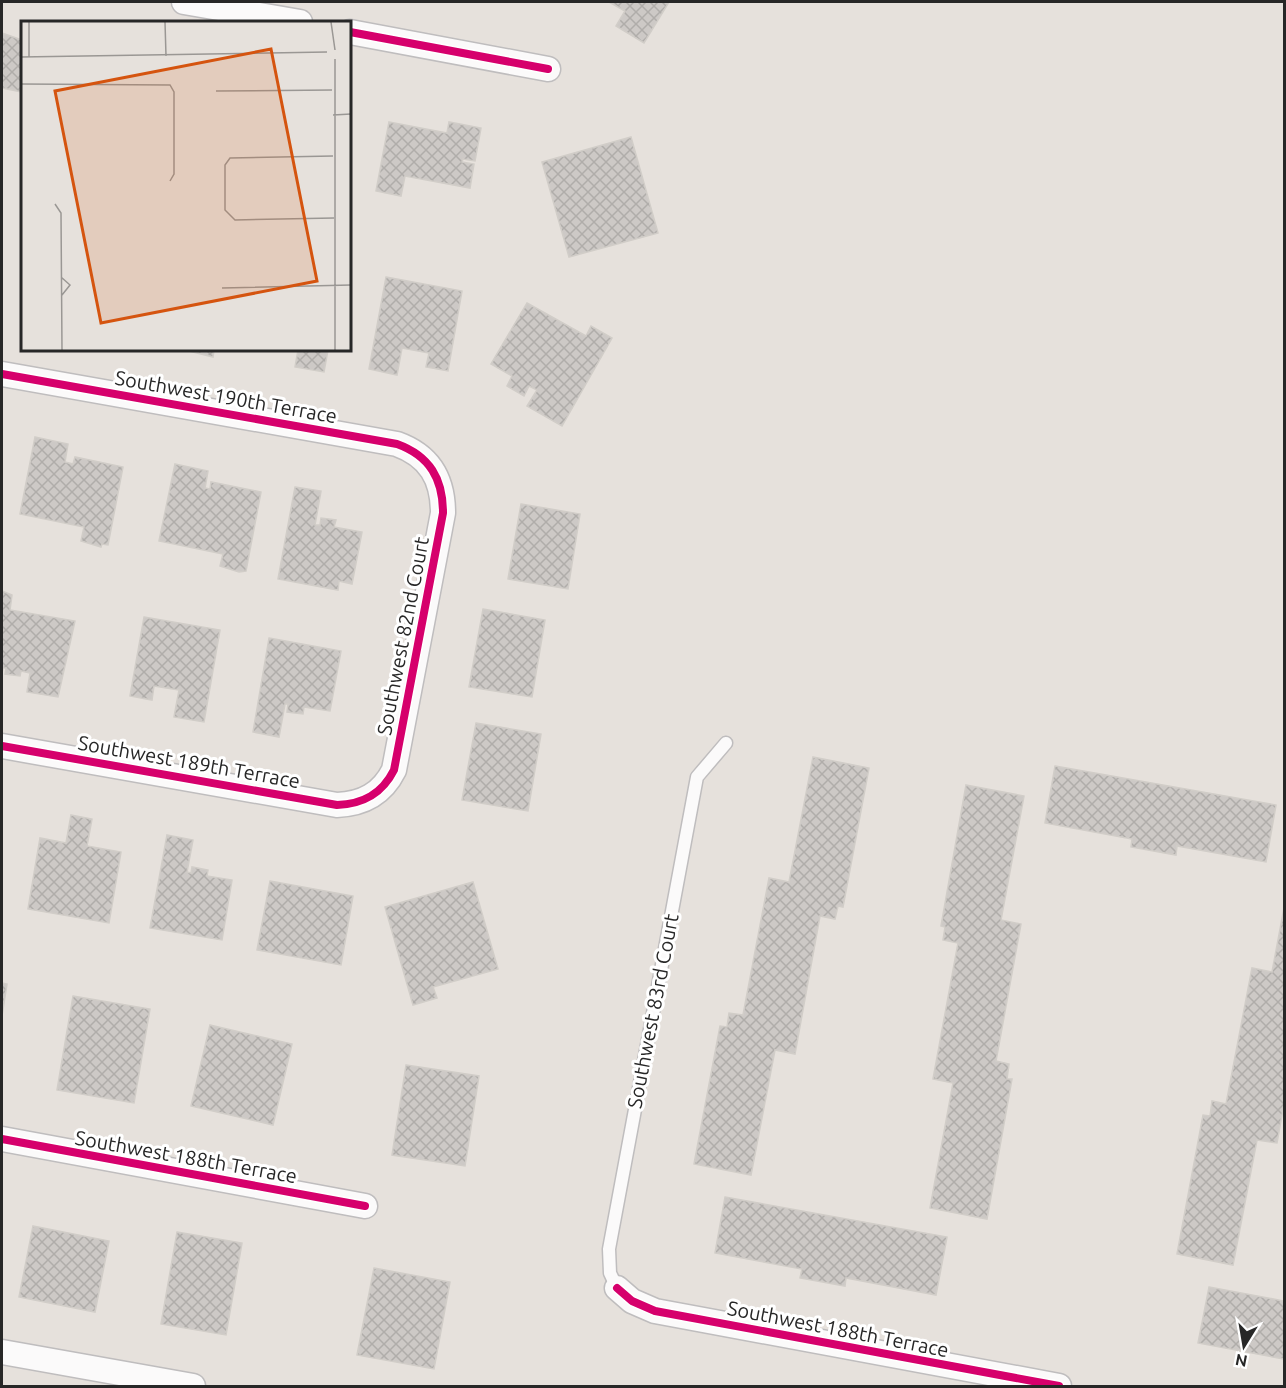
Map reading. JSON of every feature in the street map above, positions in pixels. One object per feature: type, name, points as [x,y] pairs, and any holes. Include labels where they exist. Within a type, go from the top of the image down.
[{"type":"street","points":[[184,2],[294,21]]},
{"type":"street","points":[[351,32],[548,69]]},
{"type":"street","name":"Southwest 190th Terrace","points":[[2,374],[397,444],[420,455],[435,472]]},
{"type":"street","name":"Southwest 82nd Court","points":[[370,798],[388,781],[396,760],[443,513],[442,489],[435,472]]},
{"type":"street","name":"Southwest 189th Terrace","points":[[2,746],[331,804],[350,805],[370,798]]},
{"type":"street","name":"Southwest 188th Terrace","points":[[2,1139],[364,1206]]},
{"type":"street","name":"Southwest 188th Terrace","points":[[617,1288],[632,1301],[655,1311],[1059,1386]]},
{"type":"street","points":[[2,1352],[192,1386]]},
{"type":"lane","name":"Southwest 83rd Court","points":[[617,1288],[610,1273],[609,1249],[697,777],[726,743]]},
{"type":"building","points":[[609,2],[669,2],[644,43],[616,26],[625,11]]},
{"type":"building","points":[[2,33],[21,40],[21,92],[2,88]]},
{"type":"building","points":[[389,122],[447,133],[449,122],[481,128],[475,161],[463,159],[462,162],[474,164],[470,188],[405,176],[401,196],[376,191]]},
{"type":"building","points":[[631,137],[658,233],[569,257],[542,162]]},
{"type":"building","points":[[386,277],[462,291],[448,371],[426,367],[429,353],[402,348],[397,375],[369,369]]},
{"type":"building","points":[[527,303],[586,336],[591,326],[612,338],[562,426],[527,406],[537,390],[529,386],[524,396],[507,386],[512,376],[491,364]]},
{"type":"building","points":[[189,351],[214,351],[213,357]]},
{"type":"building","points":[[298,351],[328,351],[324,372],[295,367]]},
{"type":"building","points":[[35,437],[68,444],[65,462],[73,464],[75,457],[123,467],[108,545],[102,544],[101,547],[81,541],[84,527],[20,514]]},
{"type":"building","points":[[175,464],[208,471],[205,488],[210,489],[211,482],[261,492],[246,571],[239,572],[220,566],[223,554],[159,541]]},
{"type":"building","points":[[295,487],[321,491],[315,525],[320,525],[321,518],[336,520],[334,527],[362,532],[352,584],[339,581],[338,590],[278,579]]},
{"type":"building","points":[[521,504],[580,514],[568,589],[508,579]]},
{"type":"building","points":[[2,591],[12,595],[10,610],[75,621],[58,697],[27,692],[30,673],[21,671],[20,676],[5,674],[6,668],[3,668],[2,673]]},
{"type":"building","points":[[483,609],[545,620],[532,697],[469,687]]},
{"type":"building","points":[[144,617],[220,630],[204,722],[174,717],[179,690],[154,686],[152,700],[130,696]]},
{"type":"building","points":[[269,638],[341,651],[330,711],[304,707],[303,714],[287,712],[288,704],[285,704],[279,737],[253,732]]},
{"type":"building","points":[[476,723],[541,734],[528,811],[462,800]]},
{"type":"building","points":[[813,757],[869,768],[843,907],[838,906],[835,919],[820,916],[795,1054],[775,1050],[751,1175],[694,1164],[720,1026],[727,1027],[729,1013],[743,1015],[769,878],[789,882]]},
{"type":"building","points":[[1055,766],[1276,805],[1266,862],[1177,846],[1176,855],[1131,847],[1132,839],[1045,823]]},
{"type":"building","points":[[966,785],[1024,796],[1001,920],[1021,924],[996,1061],[1009,1064],[1007,1079],[1012,1079],[987,1219],[930,1208],[953,1083],[933,1079],[958,943],[943,940],[945,927],[941,926]]},
{"type":"building","points":[[71,815],[92,819],[87,846],[121,852],[109,923],[28,909],[40,838],[66,843]]},
{"type":"building","points":[[167,835],[193,840],[187,872],[191,873],[192,867],[208,870],[207,876],[232,880],[222,940],[150,928]]},
{"type":"building","points":[[270,881],[353,896],[341,965],[257,950]]},
{"type":"building","points":[[473,882],[498,969],[433,987],[437,998],[413,1005],[385,907]]},
{"type":"building","points":[[1284,908],[1284,1104],[1277,1143],[1257,1140],[1233,1265],[1177,1254],[1203,1115],[1210,1116],[1212,1101],[1226,1104],[1252,968],[1272,972]]},
{"type":"building","points":[[2,983],[7,984],[2,1016]]},
{"type":"building","points":[[73,996],[150,1009],[134,1103],[57,1090]]},
{"type":"building","points":[[210,1025],[292,1044],[273,1125],[191,1106]]},
{"type":"building","points":[[406,1065],[479,1076],[465,1166],[392,1155]]},
{"type":"building","points":[[725,1197],[947,1237],[936,1295],[846,1278],[845,1286],[800,1278],[802,1269],[715,1253]]},
{"type":"building","points":[[33,1226],[109,1241],[95,1312],[19,1297]]},
{"type":"building","points":[[177,1232],[242,1243],[226,1335],[161,1324]]},
{"type":"building","points":[[374,1268],[450,1282],[434,1369],[357,1355]]},
{"type":"building","points":[[1209,1287],[1284,1301],[1284,1359],[1198,1343]]},
{"type":"cycle path","points":[[351,32],[548,69]]},
{"type":"cycle path","points":[[2,374],[397,444],[418,455],[432,470],[440,490],[443,513],[394,770],[384,785],[371,796],[363,800],[337,805],[2,746]]},
{"type":"cycle path","points":[[2,1139],[365,1206]]},
{"type":"cycle path","points":[[617,1288],[632,1301],[655,1311],[1059,1386]]}]
